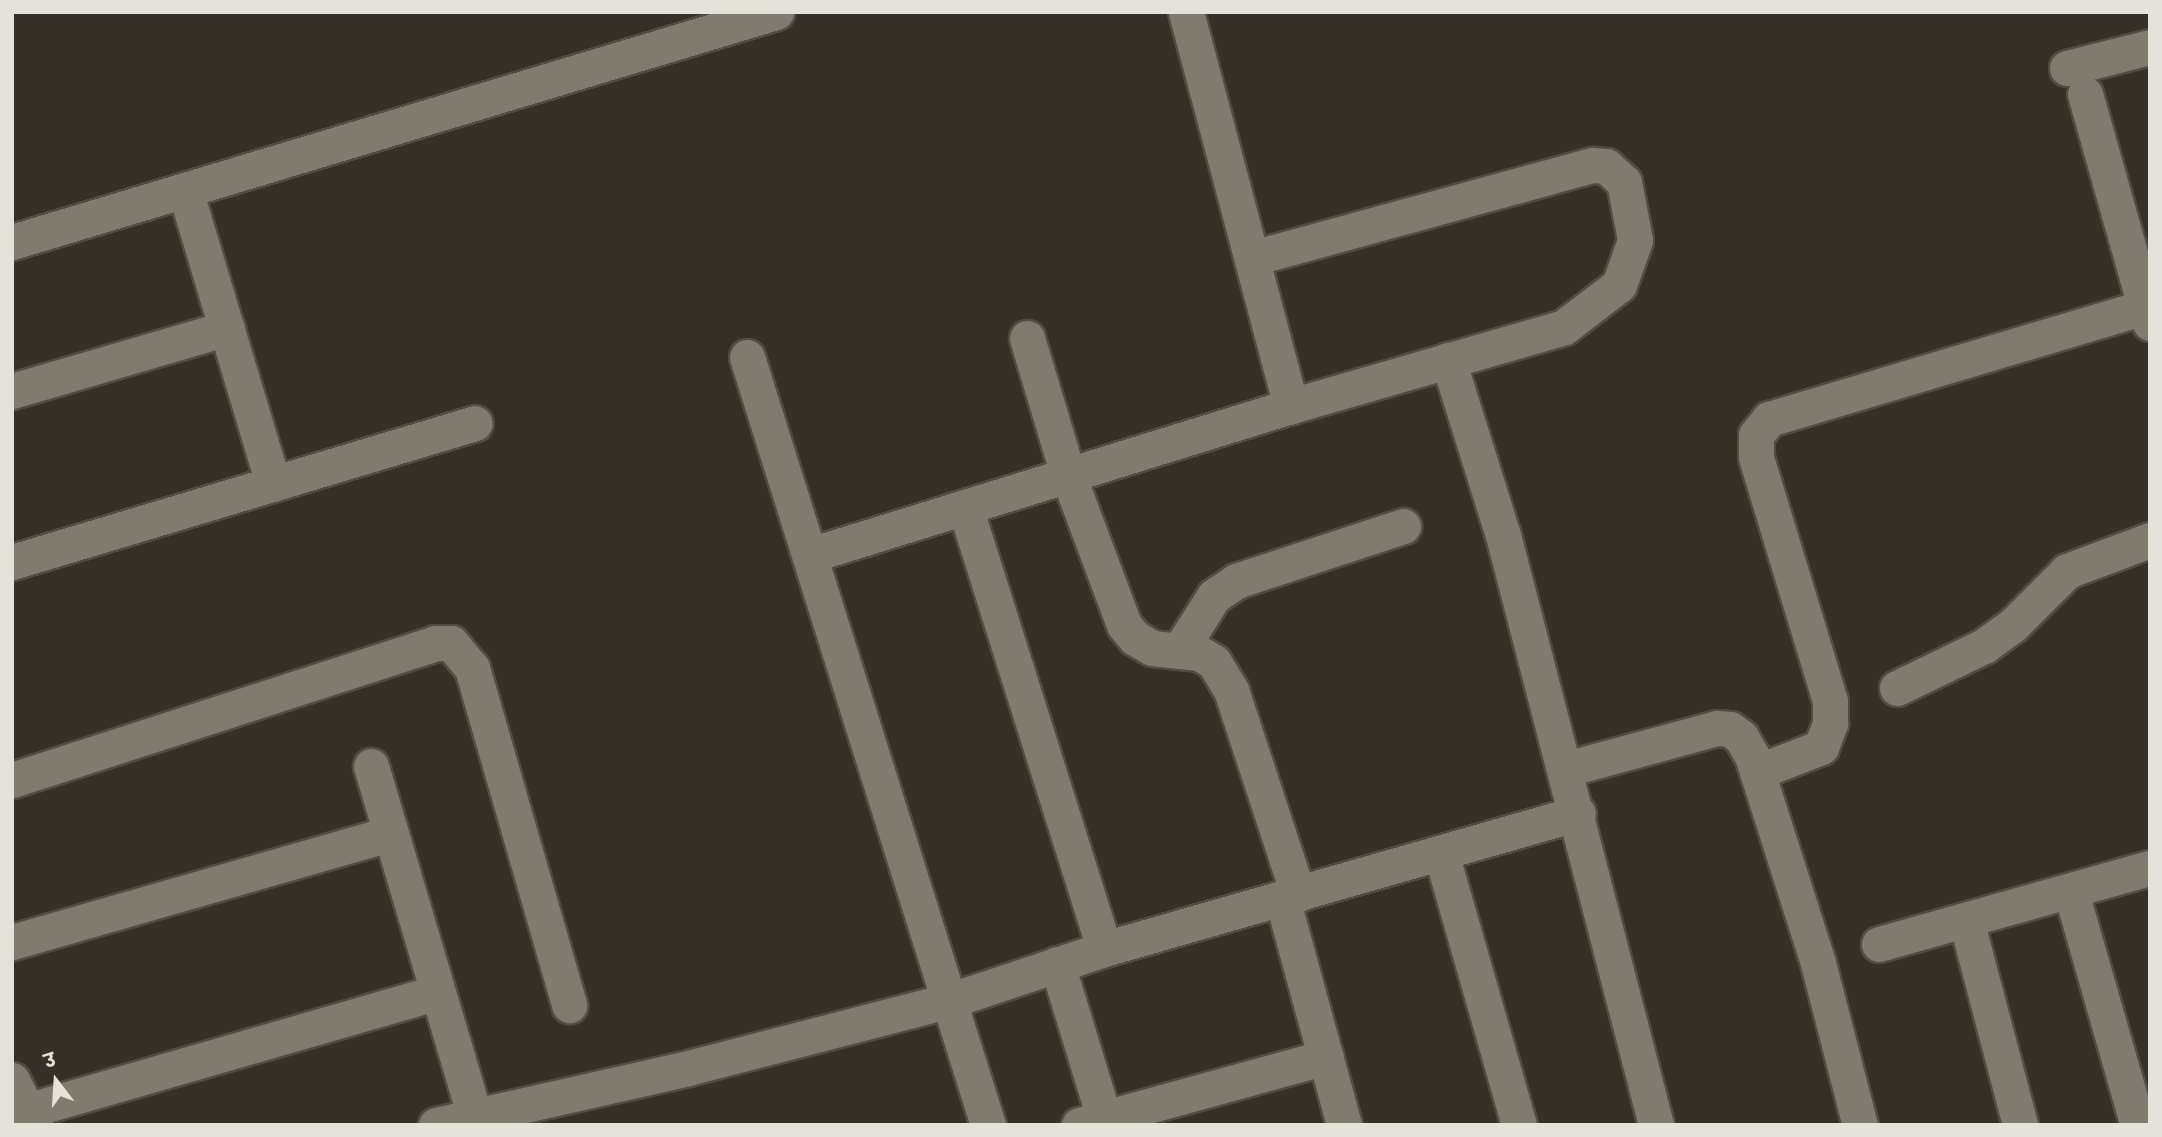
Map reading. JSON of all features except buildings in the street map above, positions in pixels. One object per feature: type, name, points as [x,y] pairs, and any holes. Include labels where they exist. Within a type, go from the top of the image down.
[{"type":"street","points":[[12,242],[735,18],[776,12]]},
{"type":"street","points":[[1186,12],[1291,406]]},
{"type":"street","points":[[1757,772],[1821,747],[1830,723],[1830,701],[1756,457],[1756,435],[1769,419],[2147,315],[2076,81],[2150,47]]},
{"type":"street","points":[[810,555],[1291,406],[1564,327],[1619,285],[1635,240],[1625,181],[1606,166],[1592,165],[1251,258]]},
{"type":"street","points":[[185,190],[272,484]]},
{"type":"street","points":[[12,391],[226,328]]},
{"type":"street","points":[[1027,338],[1068,475],[1124,625],[1135,638],[1152,648],[1199,653],[1214,662],[1231,690],[1290,896],[1344,1125]]},
{"type":"street","points":[[747,357],[951,1000],[988,1125]]},
{"type":"street","points":[[1448,360],[1503,535],[1578,813],[1656,1125]]},
{"type":"street","points":[[12,562],[475,423]]},
{"type":"street","points":[[965,507],[1104,949]]},
{"type":"street","points":[[1179,651],[1213,596],[1237,581],[1403,526]]},
{"type":"street","points":[[1897,688],[1984,646],[2013,625],[2067,571],[2150,540]]},
{"type":"street","points":[[12,780],[435,643],[451,643],[472,668],[569,1005]]},
{"type":"street","points":[[1566,769],[1717,728],[1730,729],[1741,737],[1757,772],[1818,963],[1860,1125]]},
{"type":"street","points":[[371,766],[475,1116]]},
{"type":"street","points":[[436,1125],[475,1116],[549,1113],[951,1000],[1104,949],[1578,813]]},
{"type":"street","points":[[12,942],[391,833]]},
{"type":"street","points":[[1441,853],[1519,1125]]},
{"type":"street","points":[[1878,944],[2150,868]]},
{"type":"street","points":[[2071,891],[2138,1125]]},
{"type":"street","points":[[1966,920],[2020,1125]]},
{"type":"street","points":[[1057,964],[1092,1121],[1326,1057]]},
{"type":"street","points":[[12,1080],[25,1117],[438,992]]}]
